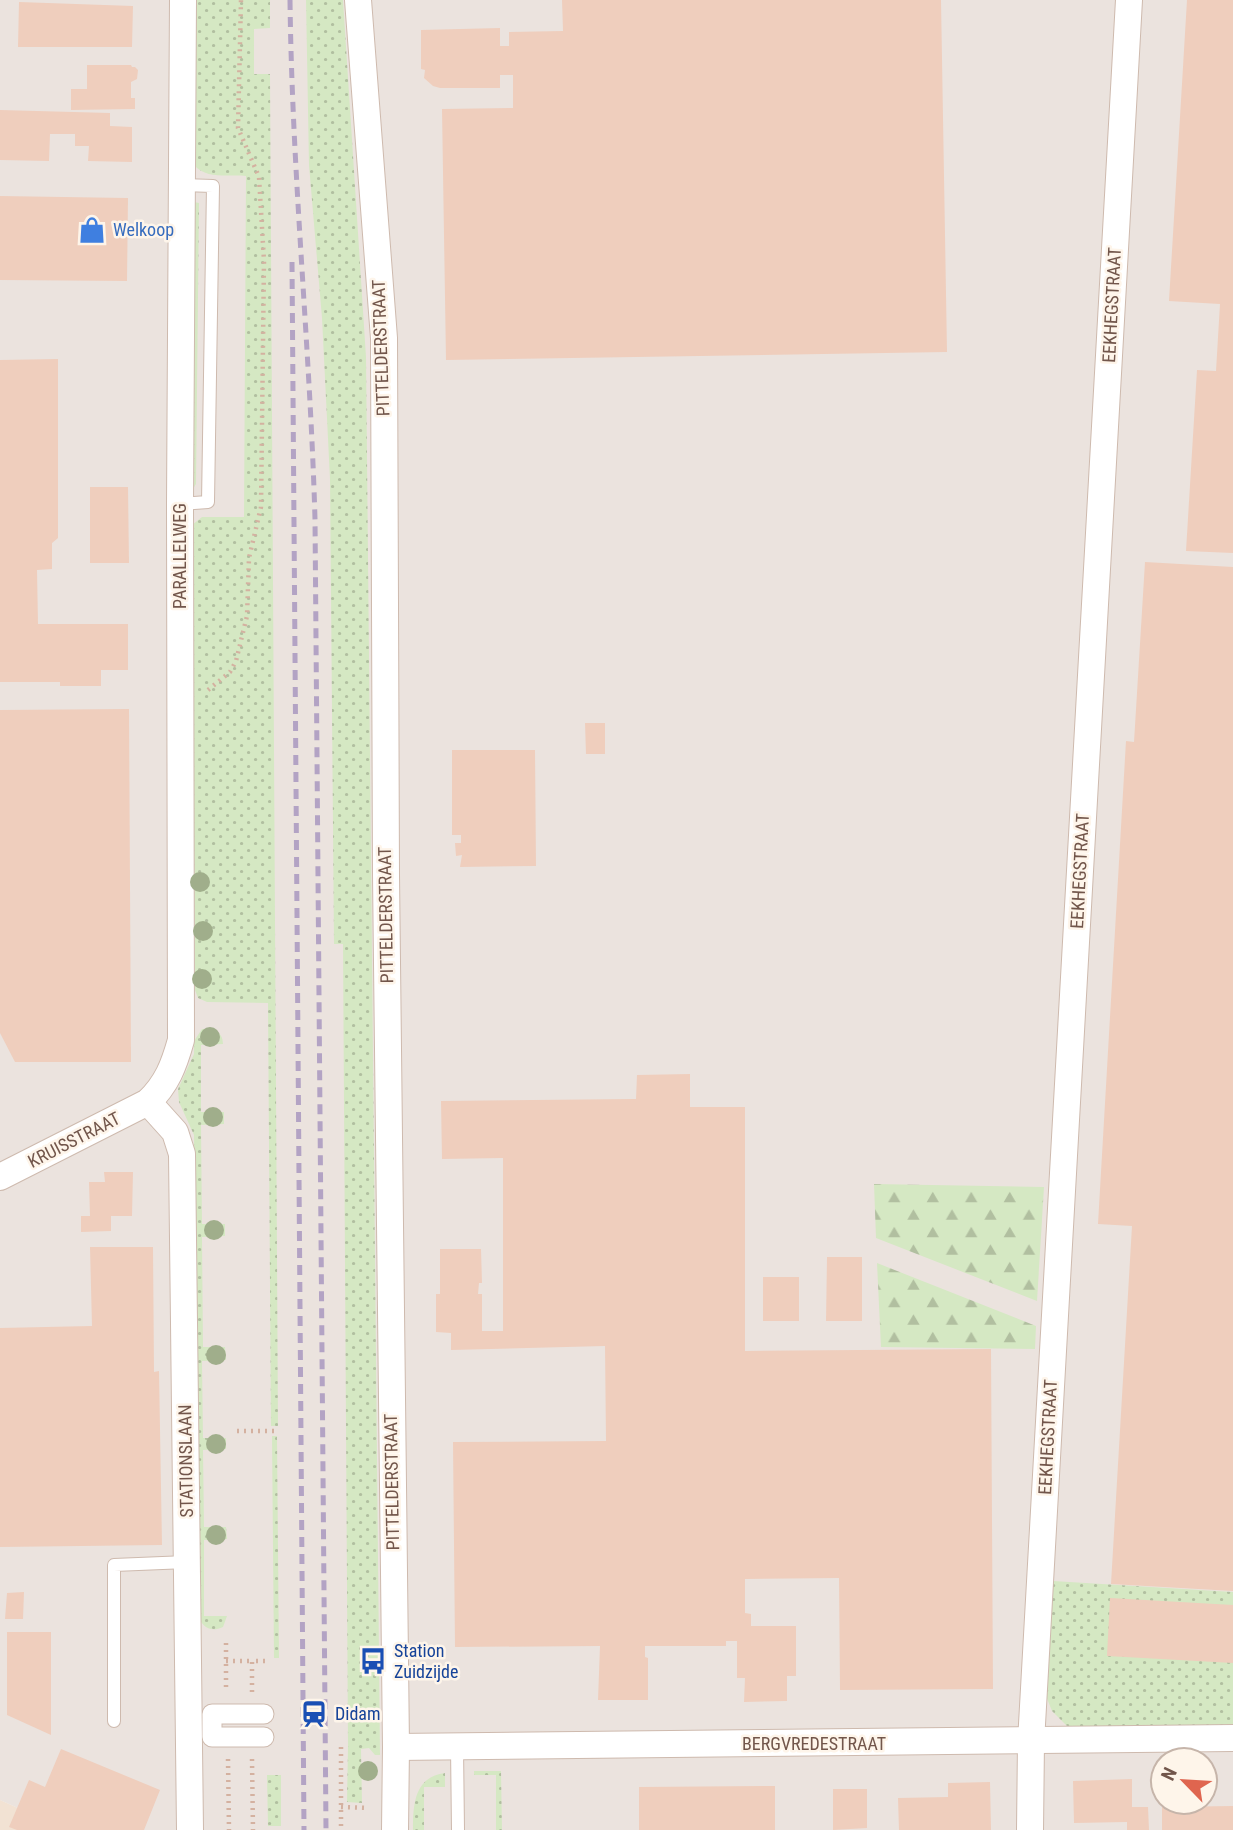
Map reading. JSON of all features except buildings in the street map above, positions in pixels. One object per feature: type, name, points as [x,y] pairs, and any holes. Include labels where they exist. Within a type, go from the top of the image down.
[{"type":"street","name":"PARALLELWEG","points":[[148,1102],[162,1088],[173,1067],[181,1041],[183,0]]},
{"type":"street","name":"PITTELDERSTRAAT","points":[[358,0],[384,338],[395,1830]]},
{"type":"street","name":"EEKHEGSTRAAT","points":[[1030,1830],[1031,1742],[1129,0]]},
{"type":"street","name":"KRUISSTRAAT","points":[[0,1177],[148,1102]]},
{"type":"street","name":"STATIONSLAAN","points":[[148,1102],[175,1132],[182,1154],[190,1830]]},
{"type":"street","points":[[221,1726],[256,1713]]},
{"type":"street","points":[[221,1726],[256,1738]]},
{"type":"street","name":"BERGVREDESTRAAT","points":[[396,1747],[1233,1738]]},
{"type":"lane","points":[[114,1721],[114,1565],[187,1562]]},
{"type":"lane","points":[[457,1747],[458,1830]]},
{"type":"path","points":[[202,696],[230,672],[236,661],[247,616],[249,558],[261,507],[264,261],[259,177],[238,128],[241,0]]},
{"type":"path","points":[[237,1432],[277,1431]]},
{"type":"path","points":[[226,1643],[221,1726],[229,1830]]},
{"type":"path","points":[[226,1661],[266,1661]]},
{"type":"path","points":[[252,1661],[256,1713]]},
{"type":"path","points":[[253,1830],[256,1738]]},
{"type":"path","points":[[341,1747],[341,1830]]},
{"type":"path","points":[[341,1807],[367,1808]]},
{"type":"shaded area","points":[[0,0],[1233,0],[1233,1830],[67,1830],[0,1800]]},
{"type":"shaded area","points":[[0,1800],[67,1830],[0,1830]]},
{"type":"green space","points":[[196,0],[270,0],[270,28],[254,29],[254,74],[270,74],[278,1426],[271,1426],[268,1003],[207,1002],[198,998],[195,990],[192,525],[202,517],[244,517],[246,176],[212,175],[194,165]]},
{"type":"green space","points":[[306,0],[343,0],[366,357],[380,1755],[375,1755],[369,1748],[361,1749],[362,1803],[347,1802],[343,944],[334,944],[330,479],[322,318],[309,165]]},
{"type":"green space","points":[[194,202],[199,203],[196,484],[192,490]]},
{"type":"green space","points":[[202,1029],[217,1032],[223,1044],[201,1045],[201,1112],[224,1112],[224,1124],[201,1125],[202,1224],[225,1224],[225,1236],[202,1237],[203,1347],[225,1347],[226,1360],[202,1361],[203,1438],[226,1438],[226,1449],[203,1450],[204,1527],[226,1527],[227,1539],[204,1540],[204,1616],[227,1616],[223,1627],[214,1629],[204,1625],[197,1614],[194,1135],[179,1102],[178,1089],[194,1054],[194,1041]]},
{"type":"green space","points":[[874,1184],[1044,1187],[1037,1301],[876,1238]]},
{"type":"green space","points":[[877,1263],[1036,1326],[1035,1349],[881,1347]]},
{"type":"green space","points":[[272,1436],[277,1436],[279,1658],[274,1658]]},
{"type":"green space","points":[[1053,1581],[1233,1592],[1233,1727],[1068,1727],[1052,1711],[1046,1696]]},
{"type":"green space","points":[[474,1771],[501,1771],[502,1830],[496,1830],[496,1775],[474,1775]]},
{"type":"green space","points":[[445,1773],[445,1787],[424,1787],[424,1830],[413,1830],[415,1802],[421,1786],[427,1780]]},
{"type":"green space","points":[[267,1775],[281,1775],[281,1826],[268,1826]]},
{"type":"railway","points":[[290,0],[294,130],[315,519],[326,1830]]},
{"type":"railway","points":[[292,262],[304,1830]]},
{"type":"place","name":"Welkoop","points":[[92,230]]},
{"type":"place","name":"Station Zuidzijde","points":[[373,1661]]},
{"type":"place","name":"Didam","points":[[314,1714]]}]
